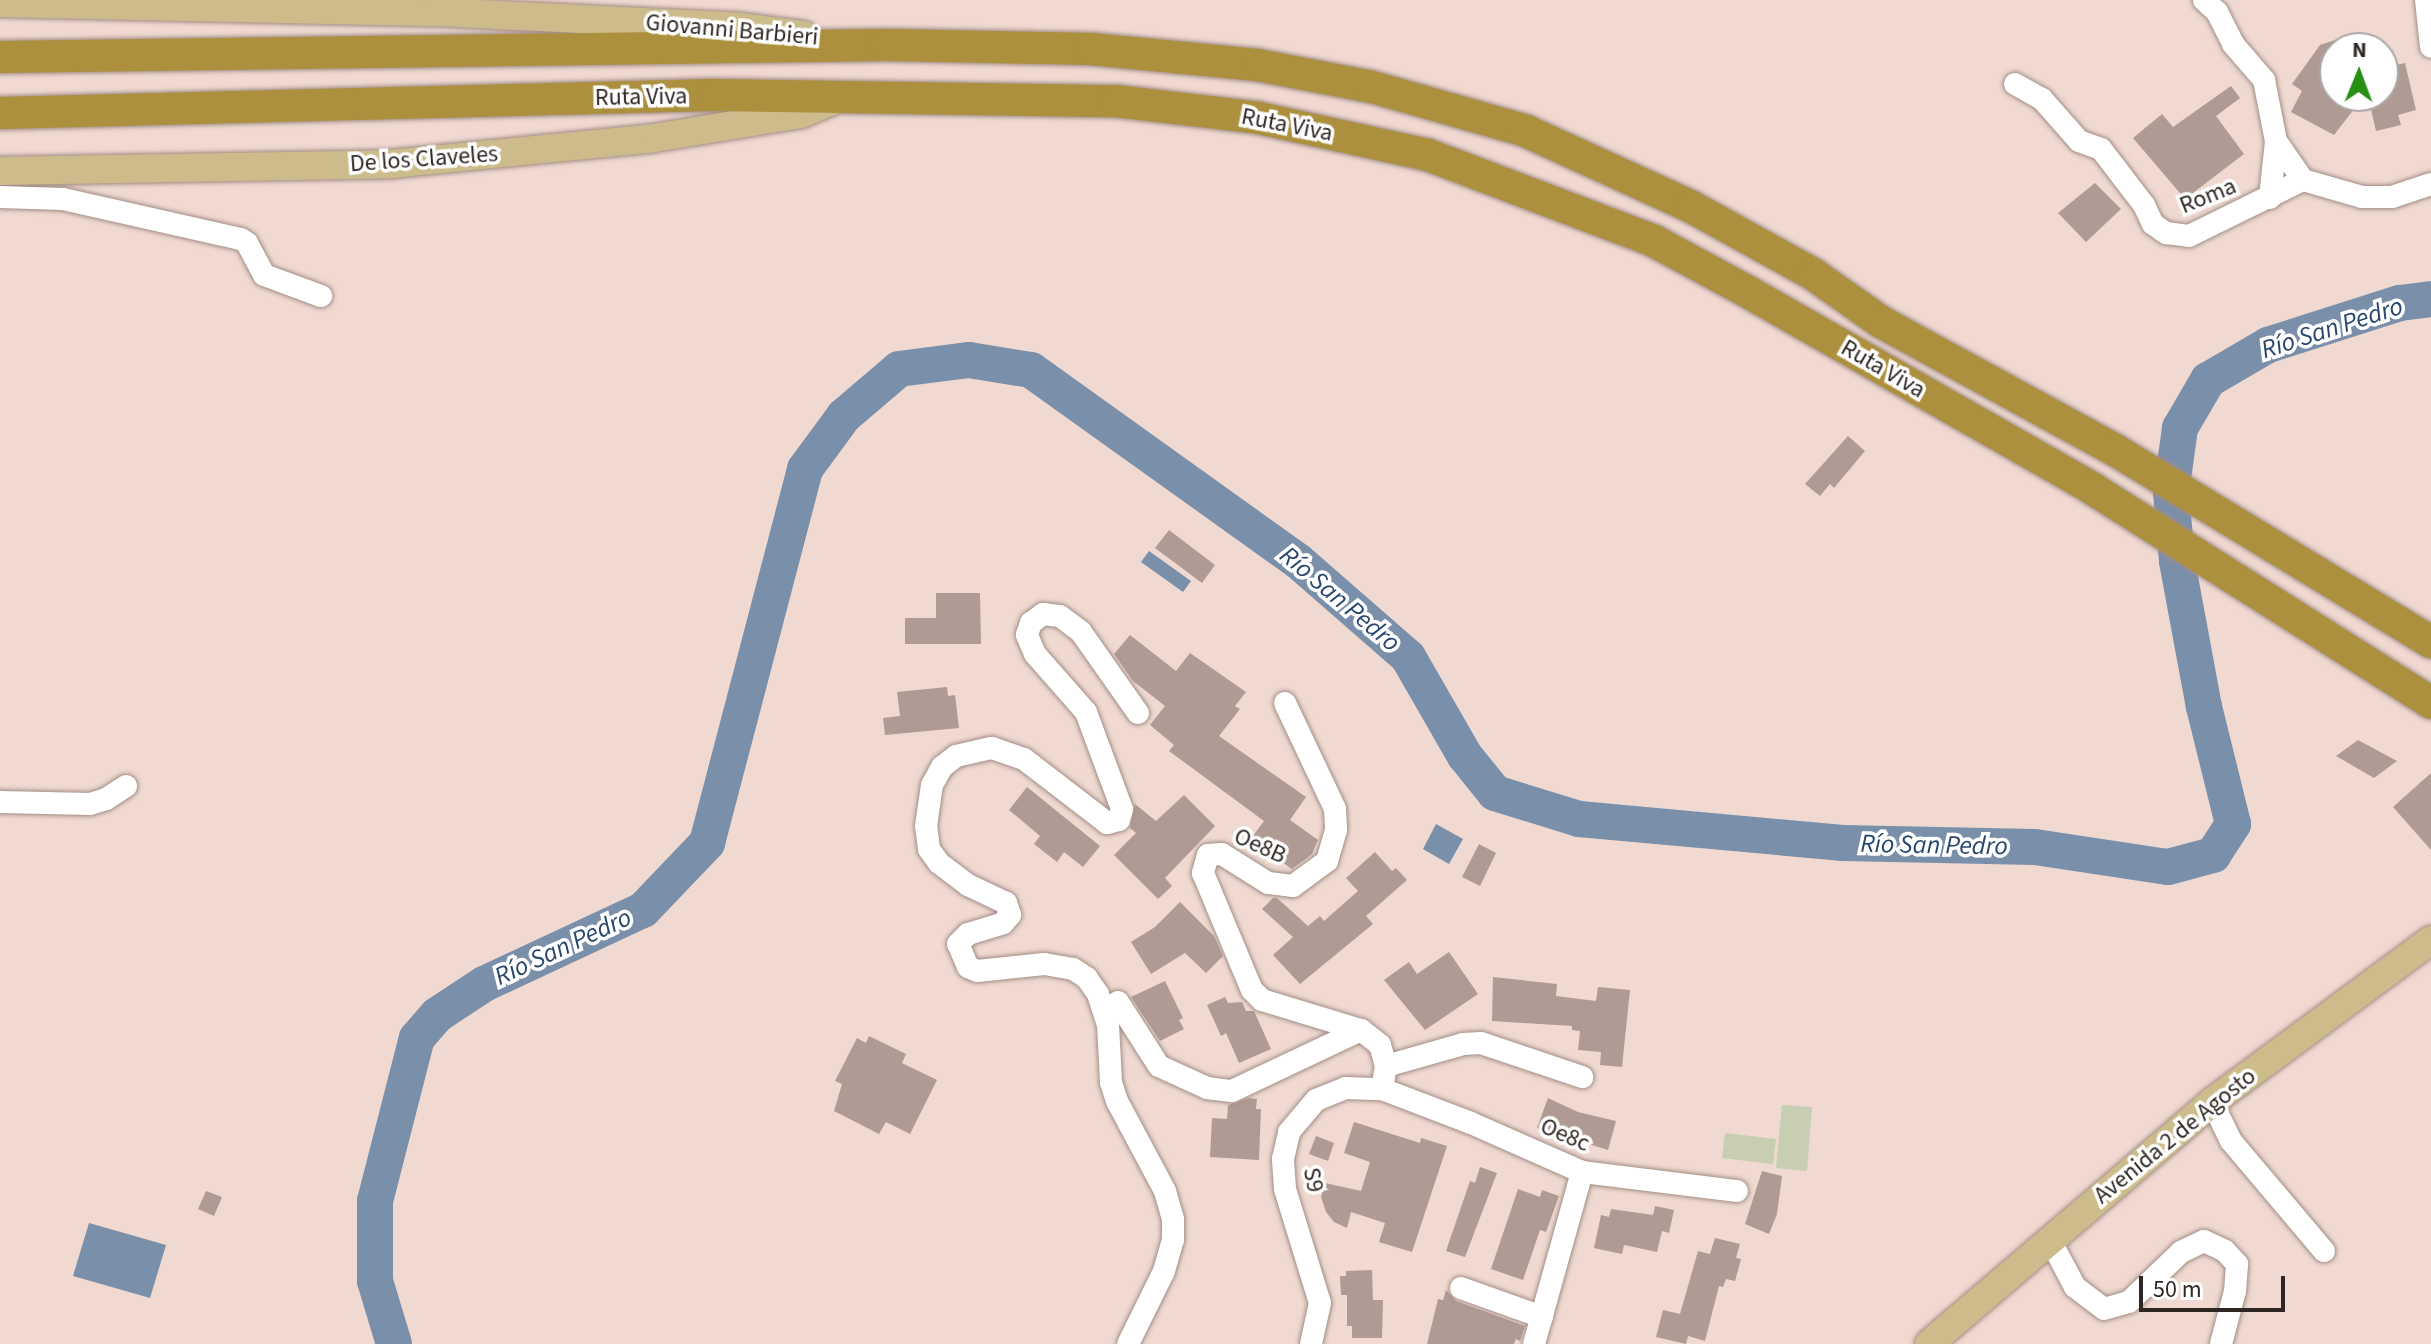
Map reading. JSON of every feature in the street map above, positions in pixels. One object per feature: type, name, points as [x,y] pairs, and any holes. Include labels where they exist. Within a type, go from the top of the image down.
[{"type":"highway","name":"Ruta Viva","points":[[0,57],[887,45],[1091,49],[1257,65],[1372,87],[1526,131],[1690,206],[1813,274],[1881,322],[2115,450],[2431,642]]},
{"type":"highway","name":"Ruta Viva","points":[[0,113],[713,95],[1115,101],[1259,118],[1428,155],[1654,241],[2093,489],[2431,703]]},
{"type":"main road","name":"Giovanni Barbieri","points":[[0,3],[437,12],[740,27],[887,45]]},
{"type":"main road","name":"De los Claveles","points":[[0,171],[391,164],[654,138],[801,114],[841,97]]},
{"type":"main road","name":"Avenida 2 de Agosto","points":[[1929,1344],[2049,1238],[2212,1102],[2431,940]]},
{"type":"street","points":[[2204,0],[2217,12],[2233,44],[2264,80],[2276,141],[2270,198]]},
{"type":"street","points":[[2426,0],[2431,47]]},
{"type":"street","name":"Roma","points":[[2015,84],[2054,110],[2079,141],[2101,149],[2144,205],[2153,224],[2166,233],[2189,236],[2303,180]]},
{"type":"street","points":[[2276,141],[2303,180],[2362,197],[2392,197],[2431,184]]},
{"type":"street","points":[[0,197],[63,199],[241,239],[247,243],[264,275],[321,296]]},
{"type":"street","points":[[1128,1344],[1164,1271],[1173,1240],[1173,1219],[1165,1191],[1117,1101],[1111,1082],[1108,1025],[1098,994],[1087,978],[1073,969],[1044,964],[977,971],[968,967],[958,944],[968,934],[1003,923],[1010,915],[1006,903],[968,885],[939,863],[929,849],[926,826],[932,785],[942,767],[956,756],[992,748],[1024,759],[1107,823],[1119,820],[1122,809],[1086,712],[1035,654],[1027,635],[1031,623],[1043,614],[1060,616],[1081,632],[1138,713]]},
{"type":"street","name":"Oe8B","points":[[1285,703],[1335,809],[1336,830],[1327,861],[1293,886],[1268,883],[1222,854],[1208,855],[1203,873],[1252,990],[1262,1000],[1361,1030]]},
{"type":"street","points":[[0,802],[90,804],[106,799],[126,786]]},
{"type":"street","points":[[1118,1002],[1159,1066],[1207,1088],[1232,1091],[1361,1030],[1380,1045],[1386,1066],[1382,1089]]},
{"type":"street","points":[[1386,1066],[1463,1044],[1481,1043],[1582,1077]]},
{"type":"street","name":"S9","points":[[1311,1344],[1320,1303],[1285,1189],[1283,1159],[1289,1132],[1316,1100],[1345,1088],[1382,1089]]},
{"type":"street","name":"Oe8c","points":[[1382,1089],[1471,1123],[1582,1172],[1737,1191]]},
{"type":"street","points":[[2212,1102],[2231,1141],[2324,1251]]},
{"type":"street","points":[[1534,1344],[1582,1172]]},
{"type":"street","points":[[2049,1238],[2075,1287],[2104,1309],[2129,1302],[2181,1252],[2204,1241],[2225,1251],[2237,1264],[2235,1291],[2221,1344]]},
{"type":"street","points":[[1461,1288],[1542,1317]]},
{"type":"green space","points":[[1782,1105],[1812,1107],[1807,1171],[1776,1168]]},
{"type":"green space","points":[[1725,1133],[1776,1139],[1773,1164],[1722,1158]]},
{"type":"water","points":[[1149,551],[1191,581],[1183,592],[1141,562]]},
{"type":"water","points":[[1436,824],[1463,839],[1449,864],[1423,849]]},
{"type":"water","points":[[89,1223],[166,1245],[150,1298],[73,1276]]},
{"type":"building","points":[[2319,46],[2319,112],[2352,112],[2334,135],[2291,112],[2302,91],[2292,84]]},
{"type":"building","points":[[2405,63],[2416,110],[2398,115],[2401,125],[2376,131],[2372,112],[2399,112],[2399,64]]},
{"type":"building","points":[[2231,86],[2240,98],[2216,116],[2244,154],[2185,199],[2133,138],[2162,114],[2173,127]]},
{"type":"building","points":[[2095,183],[2121,209],[2086,242],[2058,213]]},
{"type":"building","points":[[1848,436],[1865,451],[1834,488],[1830,484],[1820,496],[1805,484]]},
{"type":"building","points":[[1169,530],[1215,565],[1202,583],[1155,548]]},
{"type":"building","points":[[936,593],[980,593],[981,644],[905,644],[905,618],[936,618]]},
{"type":"building","points":[[1130,635],[1176,671],[1190,653],[1246,692],[1235,706],[1240,709],[1219,736],[1306,797],[1290,820],[1318,840],[1312,854],[1292,869],[1250,840],[1264,821],[1169,751],[1174,745],[1150,725],[1165,706],[1133,681],[1114,654]]},
{"type":"building","points":[[947,687],[948,696],[955,695],[959,728],[885,735],[883,718],[900,716],[897,692]]},
{"type":"building","points":[[2358,740],[2397,761],[2374,778],[2336,756]]},
{"type":"building","points":[[2431,773],[2431,850],[2393,807]]},
{"type":"building","points":[[1027,787],[1100,846],[1083,867],[1064,852],[1057,862],[1034,844],[1040,836],[1009,810]]},
{"type":"building","points":[[1184,795],[1215,826],[1165,878],[1172,886],[1158,899],[1114,855],[1136,833],[1130,828],[1135,804],[1156,821]]},
{"type":"building","points":[[1479,844],[1496,853],[1480,886],[1462,877]]},
{"type":"building","points":[[1375,852],[1392,871],[1396,868],[1407,880],[1366,916],[1373,924],[1300,984],[1273,955],[1293,937],[1262,909],[1277,898],[1308,926],[1320,916],[1324,921],[1358,891],[1346,878]]},
{"type":"building","points":[[1180,902],[1214,936],[1223,956],[1206,973],[1185,953],[1151,974],[1131,942],[1155,927]]},
{"type":"building","points":[[1449,952],[1478,994],[1425,1030],[1384,980],[1409,962],[1417,974]]},
{"type":"building","points":[[1493,977],[1557,984],[1556,996],[1596,1001],[1598,987],[1630,990],[1622,1067],[1600,1065],[1601,1052],[1578,1050],[1580,1031],[1572,1030],[1572,1026],[1492,1021]]},
{"type":"building","points":[[1165,981],[1183,1018],[1179,1020],[1184,1029],[1160,1041],[1131,997]]},
{"type":"building","points":[[1225,997],[1228,1003],[1242,1002],[1246,1011],[1254,1011],[1271,1049],[1239,1063],[1226,1033],[1221,1036],[1207,1005]]},
{"type":"building","points":[[869,1036],[906,1054],[902,1063],[937,1080],[910,1134],[886,1122],[879,1134],[834,1111],[842,1084],[835,1081],[857,1038],[866,1043]]},
{"type":"building","points":[[1249,1098],[1257,1099],[1256,1109],[1261,1109],[1259,1160],[1210,1157],[1212,1118],[1227,1119],[1228,1105]]},
{"type":"building","points":[[1548,1098],[1578,1112],[1616,1121],[1608,1150],[1537,1128]]},
{"type":"building","points":[[1354,1122],[1420,1143],[1421,1138],[1447,1146],[1412,1252],[1379,1242],[1385,1223],[1351,1212],[1347,1228],[1334,1222],[1326,1212],[1321,1197],[1325,1183],[1361,1191],[1370,1162],[1344,1153]]},
{"type":"building","points":[[1316,1136],[1334,1143],[1328,1161],[1309,1154]]},
{"type":"building","points":[[1480,1167],[1497,1173],[1465,1257],[1446,1251],[1470,1181],[1475,1183]]},
{"type":"building","points":[[1762,1171],[1782,1176],[1777,1214],[1769,1234],[1745,1224]]},
{"type":"building","points":[[1518,1189],[1540,1197],[1542,1190],[1559,1196],[1546,1232],[1540,1230],[1523,1280],[1491,1269]]},
{"type":"building","points":[[206,1191],[222,1197],[214,1216],[198,1209]]},
{"type":"building","points":[[1655,1206],[1674,1210],[1669,1233],[1662,1231],[1657,1252],[1624,1245],[1622,1254],[1594,1248],[1601,1215],[1609,1217],[1611,1209],[1653,1215]]},
{"type":"building","points":[[1715,1238],[1740,1244],[1736,1258],[1741,1259],[1735,1281],[1726,1279],[1723,1287],[1719,1286],[1705,1341],[1688,1336],[1686,1344],[1656,1337],[1663,1310],[1680,1314],[1698,1251],[1710,1254]]},
{"type":"building","points":[[1372,1270],[1373,1300],[1383,1300],[1382,1338],[1352,1338],[1352,1326],[1347,1326],[1347,1295],[1341,1295],[1340,1276],[1346,1276],[1346,1271]]},
{"type":"building","points":[[1446,1290],[1456,1301],[1525,1326],[1520,1341],[1516,1339],[1514,1344],[1427,1344],[1438,1299],[1443,1300]]},
{"type":"waterway","name":"Río San Pedro","points":[[394,1344],[375,1281],[375,1201],[417,1038],[437,1015],[484,984],[643,910],[707,843],[805,469],[844,416],[899,369],[969,360],[1031,370],[1298,561],[1408,657],[1465,756],[1495,793],[1579,819],[1843,843],[2035,847],[2168,867],[2213,855],[2233,824],[2204,707],[2177,561],[2171,493],[2180,428],[2208,380],[2268,345],[2400,303],[2431,299]]}]
